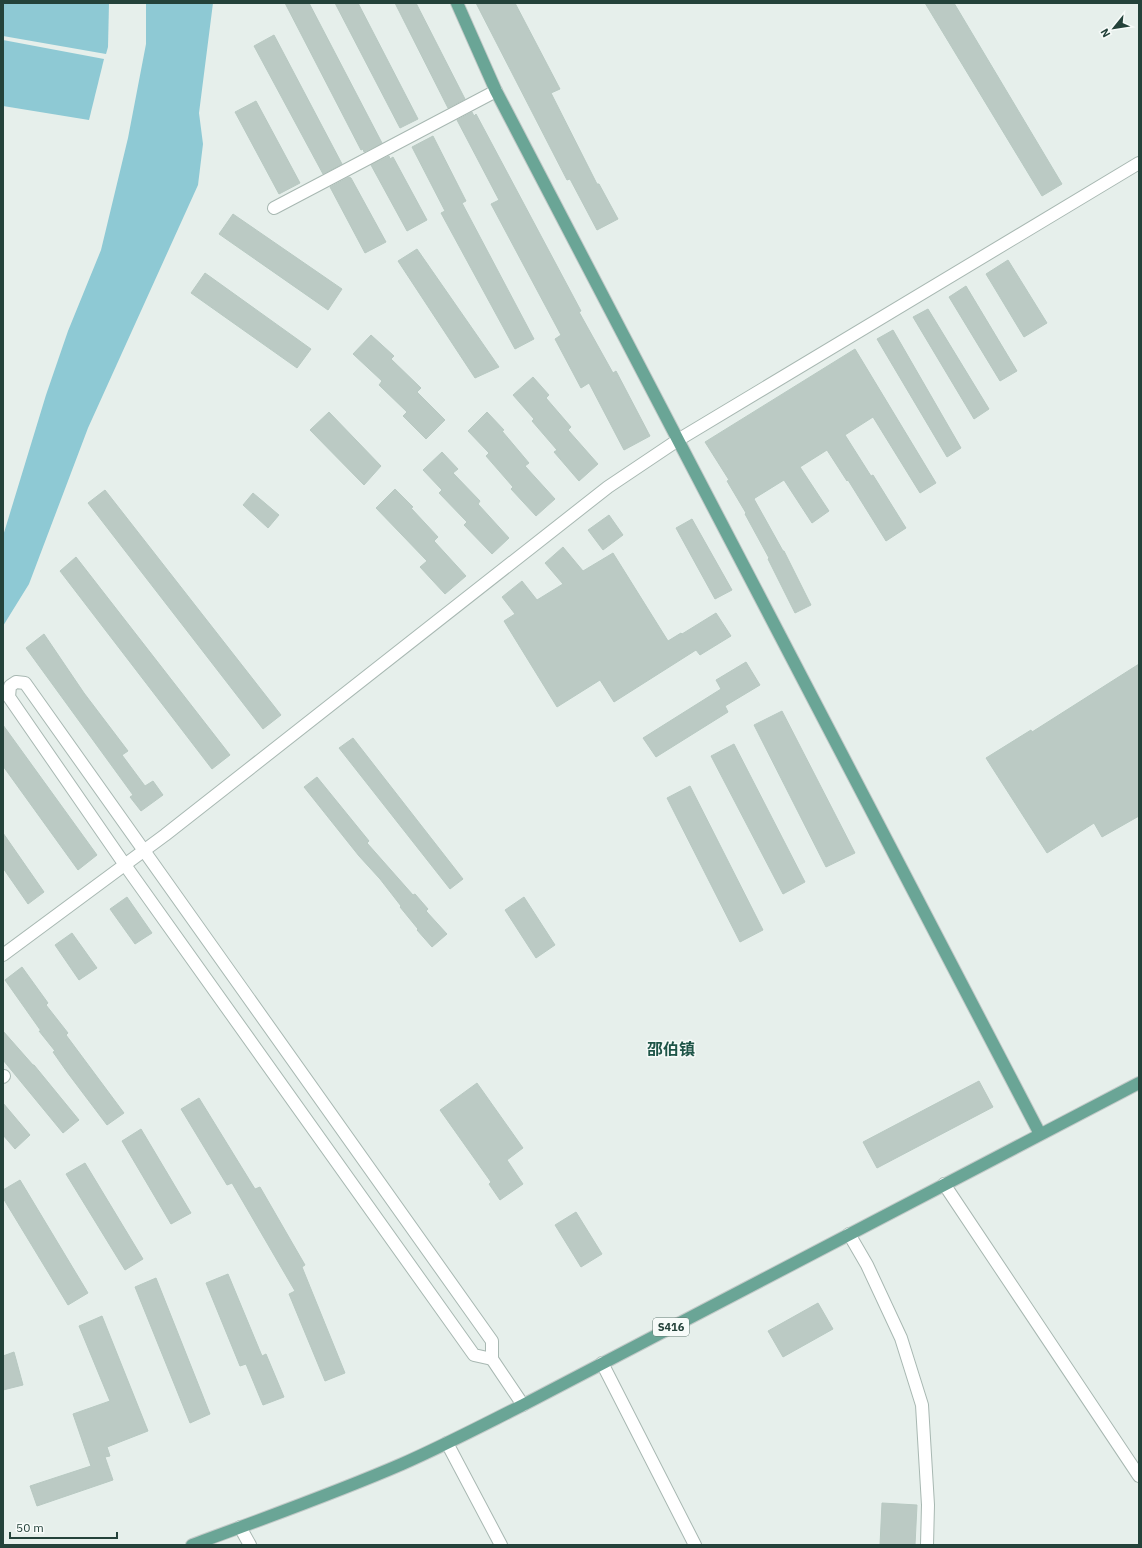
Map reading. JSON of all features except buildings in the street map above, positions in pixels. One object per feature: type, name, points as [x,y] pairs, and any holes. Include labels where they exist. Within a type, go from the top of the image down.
[{"type":"main road","points":[[457,3],[496,91],[1040,1134]]},
{"type":"main road","name":"S416","points":[[192,1545],[403,1464],[447,1443],[523,1405],[1139,1083]]},
{"type":"street","points":[[274,208],[496,91]]},
{"type":"street","points":[[3,955],[144,851],[608,487],[678,440],[1139,162]]},
{"type":"street","points":[[492,1359],[474,1355],[125,865],[9,697],[10,686],[16,682],[24,683],[144,851],[492,1341],[492,1359],[523,1405]]},
{"type":"street","points":[[944,1184],[1139,1476]]},
{"type":"street","points":[[850,1234],[867,1265],[901,1338],[922,1405],[928,1505],[927,1545]]},
{"type":"street","points":[[602,1363],[695,1545]]},
{"type":"street","points":[[447,1443],[501,1545]]},
{"type":"street","points":[[240,1527],[250,1545]]},
{"type":"water","points":[[3,3],[109,3],[108,47],[106,54],[3,36]]},
{"type":"water","points":[[146,3],[213,3],[199,113],[203,144],[198,185],[88,428],[29,584],[3,626],[3,536],[46,395],[68,331],[101,250],[128,138],[146,44]]},
{"type":"water","points":[[3,40],[104,59],[89,120],[3,106]]},
{"type":"district","name":"邵伯镇","points":[[671,1049]]}]
